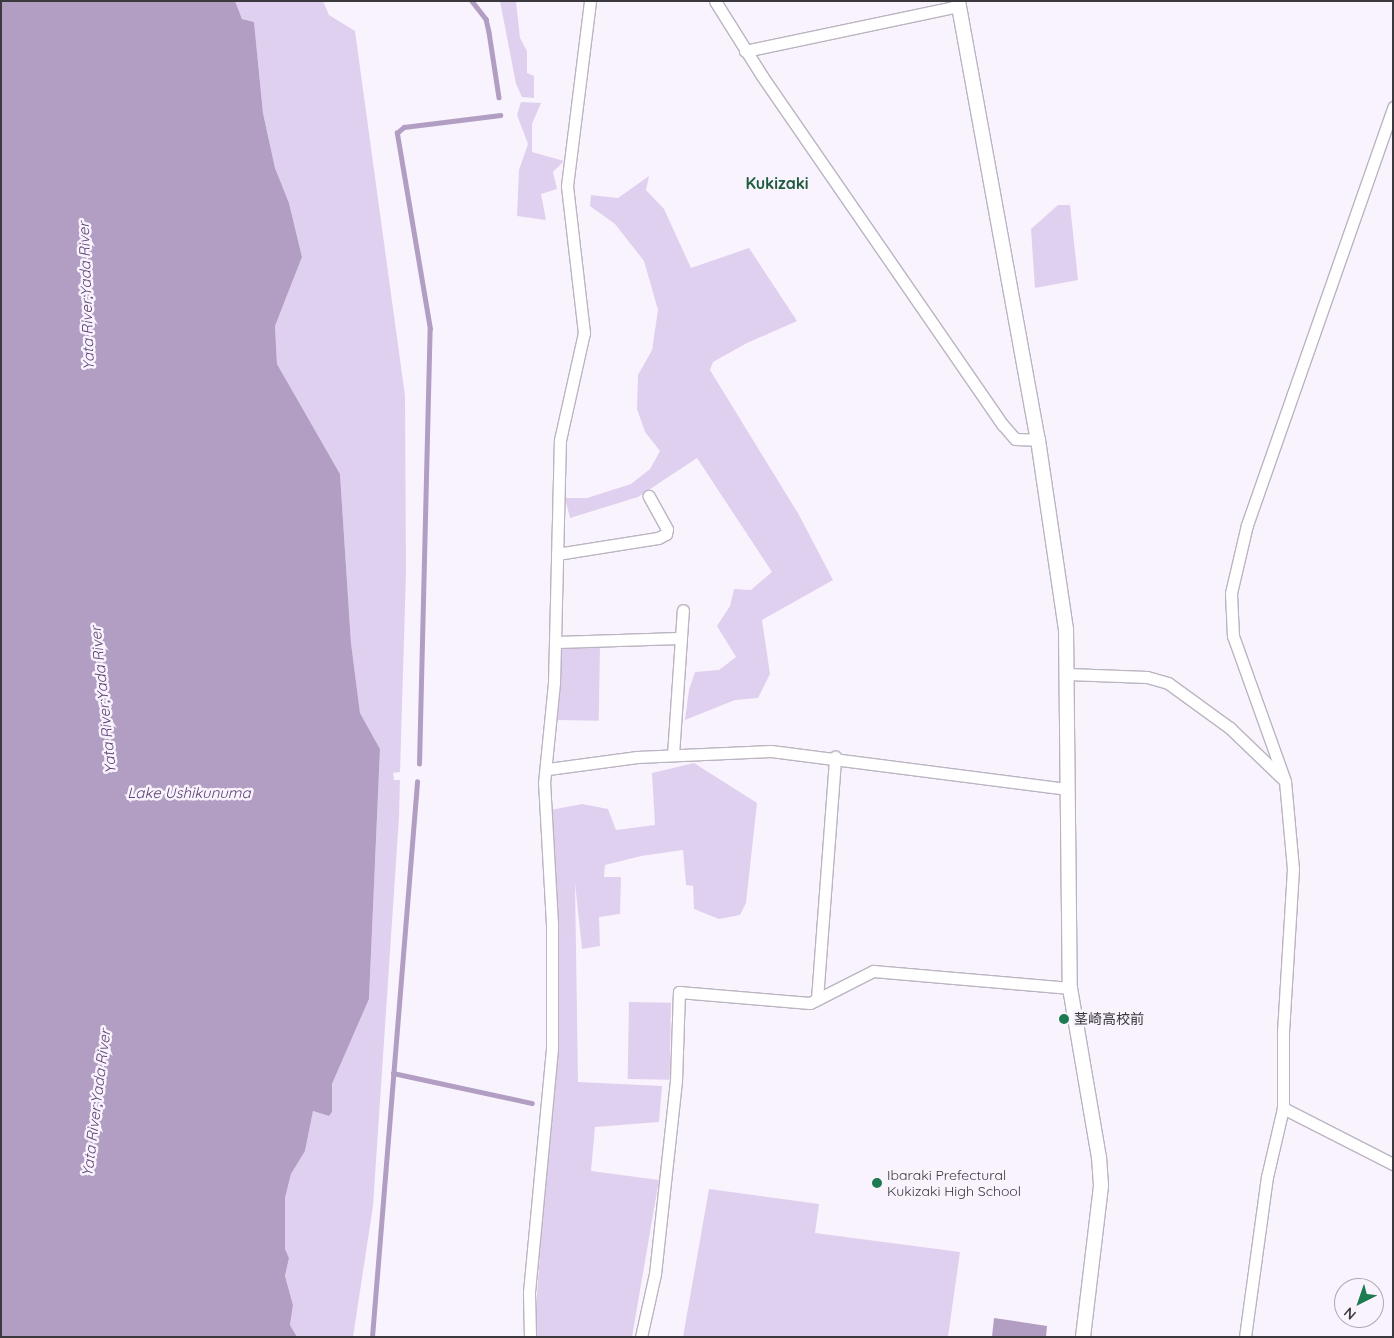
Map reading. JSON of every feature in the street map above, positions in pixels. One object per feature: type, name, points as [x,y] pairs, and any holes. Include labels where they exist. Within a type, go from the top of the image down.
[{"type":"street","points":[[530,1337],[530,1292],[552,1048],[552,924],[544,783],[548,769],[555,642],[560,440],[584,332],[567,186],[590,1]]},
{"type":"street","points":[[715,1],[745,51],[1003,425],[1015,440],[1038,440]]},
{"type":"street","points":[[745,51],[958,4],[1038,440],[1062,592],[1068,674],[1067,789],[1070,988],[1099,1157],[1101,1186],[1083,1337]]},
{"type":"street","points":[[1245,1337],[1267,1177],[1283,1108],[1283,1032],[1293,869],[1285,781],[1233,636],[1231,594],[1247,525],[1393,107]]},
{"type":"street","points":[[557,554],[658,538],[666,534],[667,529],[649,496]]},
{"type":"street","points":[[673,755],[683,610]]},
{"type":"street","points":[[555,642],[681,638]]},
{"type":"street","points":[[1068,674],[1147,677],[1168,683],[1230,728],[1285,781]]},
{"type":"street","points":[[548,769],[673,755],[771,751],[836,757],[1067,789]]},
{"type":"street","points":[[817,999],[836,757]]},
{"type":"street","points":[[641,1337],[655,1274],[676,1081],[679,992],[810,1003],[873,971],[1070,988]]},
{"type":"street","points":[[1283,1108],[1393,1164]]},
{"type":"shaded area","points":[[235,1],[323,1],[329,15],[355,31],[405,396],[406,573],[400,772],[393,773],[394,780],[400,780],[399,817],[373,1206],[353,1337],[297,1337],[290,1325],[293,1305],[285,1276],[289,1258],[285,1249],[285,1198],[291,1174],[305,1151],[313,1111],[329,1116],[332,1112],[332,1084],[369,999],[380,749],[360,713],[351,643],[340,474],[277,364],[275,326],[302,257],[289,203],[275,168],[263,113],[254,22],[242,19]]},
{"type":"shaded area","points":[[500,1],[516,1],[520,38],[527,51],[527,73],[534,76],[534,98],[522,97],[516,84]]},
{"type":"shaded area","points":[[521,102],[541,103],[532,124],[532,152],[564,161],[553,172],[557,189],[541,194],[546,220],[517,216],[519,170],[528,144],[517,115]]},
{"type":"shaded area","points":[[649,176],[646,190],[664,209],[691,268],[749,248],[797,321],[747,343],[713,362],[710,370],[799,515],[833,580],[762,620],[770,674],[758,698],[735,700],[685,720],[689,690],[695,672],[719,670],[736,657],[717,626],[730,606],[734,589],[751,590],[772,572],[697,458],[638,497],[570,518],[565,498],[587,498],[631,484],[650,469],[660,451],[645,432],[637,409],[638,375],[652,350],[658,310],[644,261],[615,224],[590,206],[591,195],[618,198]]},
{"type":"shaded area","points":[[1058,205],[1070,205],[1078,280],[1035,288],[1031,229]]},
{"type":"shaded area","points":[[559,646],[600,647],[599,721],[558,720]]},
{"type":"shaded area","points":[[694,763],[757,803],[746,903],[740,915],[719,919],[694,909],[693,886],[686,885],[683,850],[641,856],[605,865],[604,877],[621,877],[620,914],[599,917],[600,946],[582,949],[575,883],[578,1082],[662,1086],[659,1122],[595,1127],[591,1171],[659,1180],[632,1337],[534,1337],[559,989],[551,810],[582,804],[608,809],[616,830],[655,825],[652,773]]},
{"type":"shaded area","points":[[629,1002],[671,1003],[670,1080],[628,1079]]},
{"type":"shaded area","points":[[709,1189],[819,1204],[815,1233],[960,1252],[948,1337],[683,1337]]},
{"type":"water","name":"Lake Ushikunuma","points":[[1,1],[235,1],[242,19],[254,22],[263,113],[275,168],[289,203],[302,257],[275,326],[277,364],[340,474],[351,643],[360,713],[380,749],[369,999],[332,1084],[332,1112],[329,1116],[313,1111],[305,1151],[291,1174],[285,1198],[285,1249],[289,1258],[285,1276],[293,1305],[290,1325],[297,1337],[1,1337]]},
{"type":"water","points":[[994,1318],[1047,1326],[1046,1337],[992,1337]]},
{"type":"waterway","points":[[472,1],[486,19],[499,97]]},
{"type":"waterway","points":[[419,764],[430,329],[397,133],[404,127],[500,115]]},
{"type":"waterway","points":[[372,1337],[417,782]]},
{"type":"waterway","points":[[393,1073],[532,1103]]},
{"type":"place","name":"茎崎高校前","points":[[1064,1019]]},
{"type":"place","name":"Ibaraki Prefectural Kukizaki High School","points":[[877,1183]]},
{"type":"district","name":"Kukizaki","points":[[777,183]]},
{"type":"water label","name":"Yata River;Yada River","points":[[86,296]]},
{"type":"water label","name":"Yata River;Yada River","points":[[103,700]]},
{"type":"water label","name":"Yata River;Yada River","points":[[96,1103]]}]
